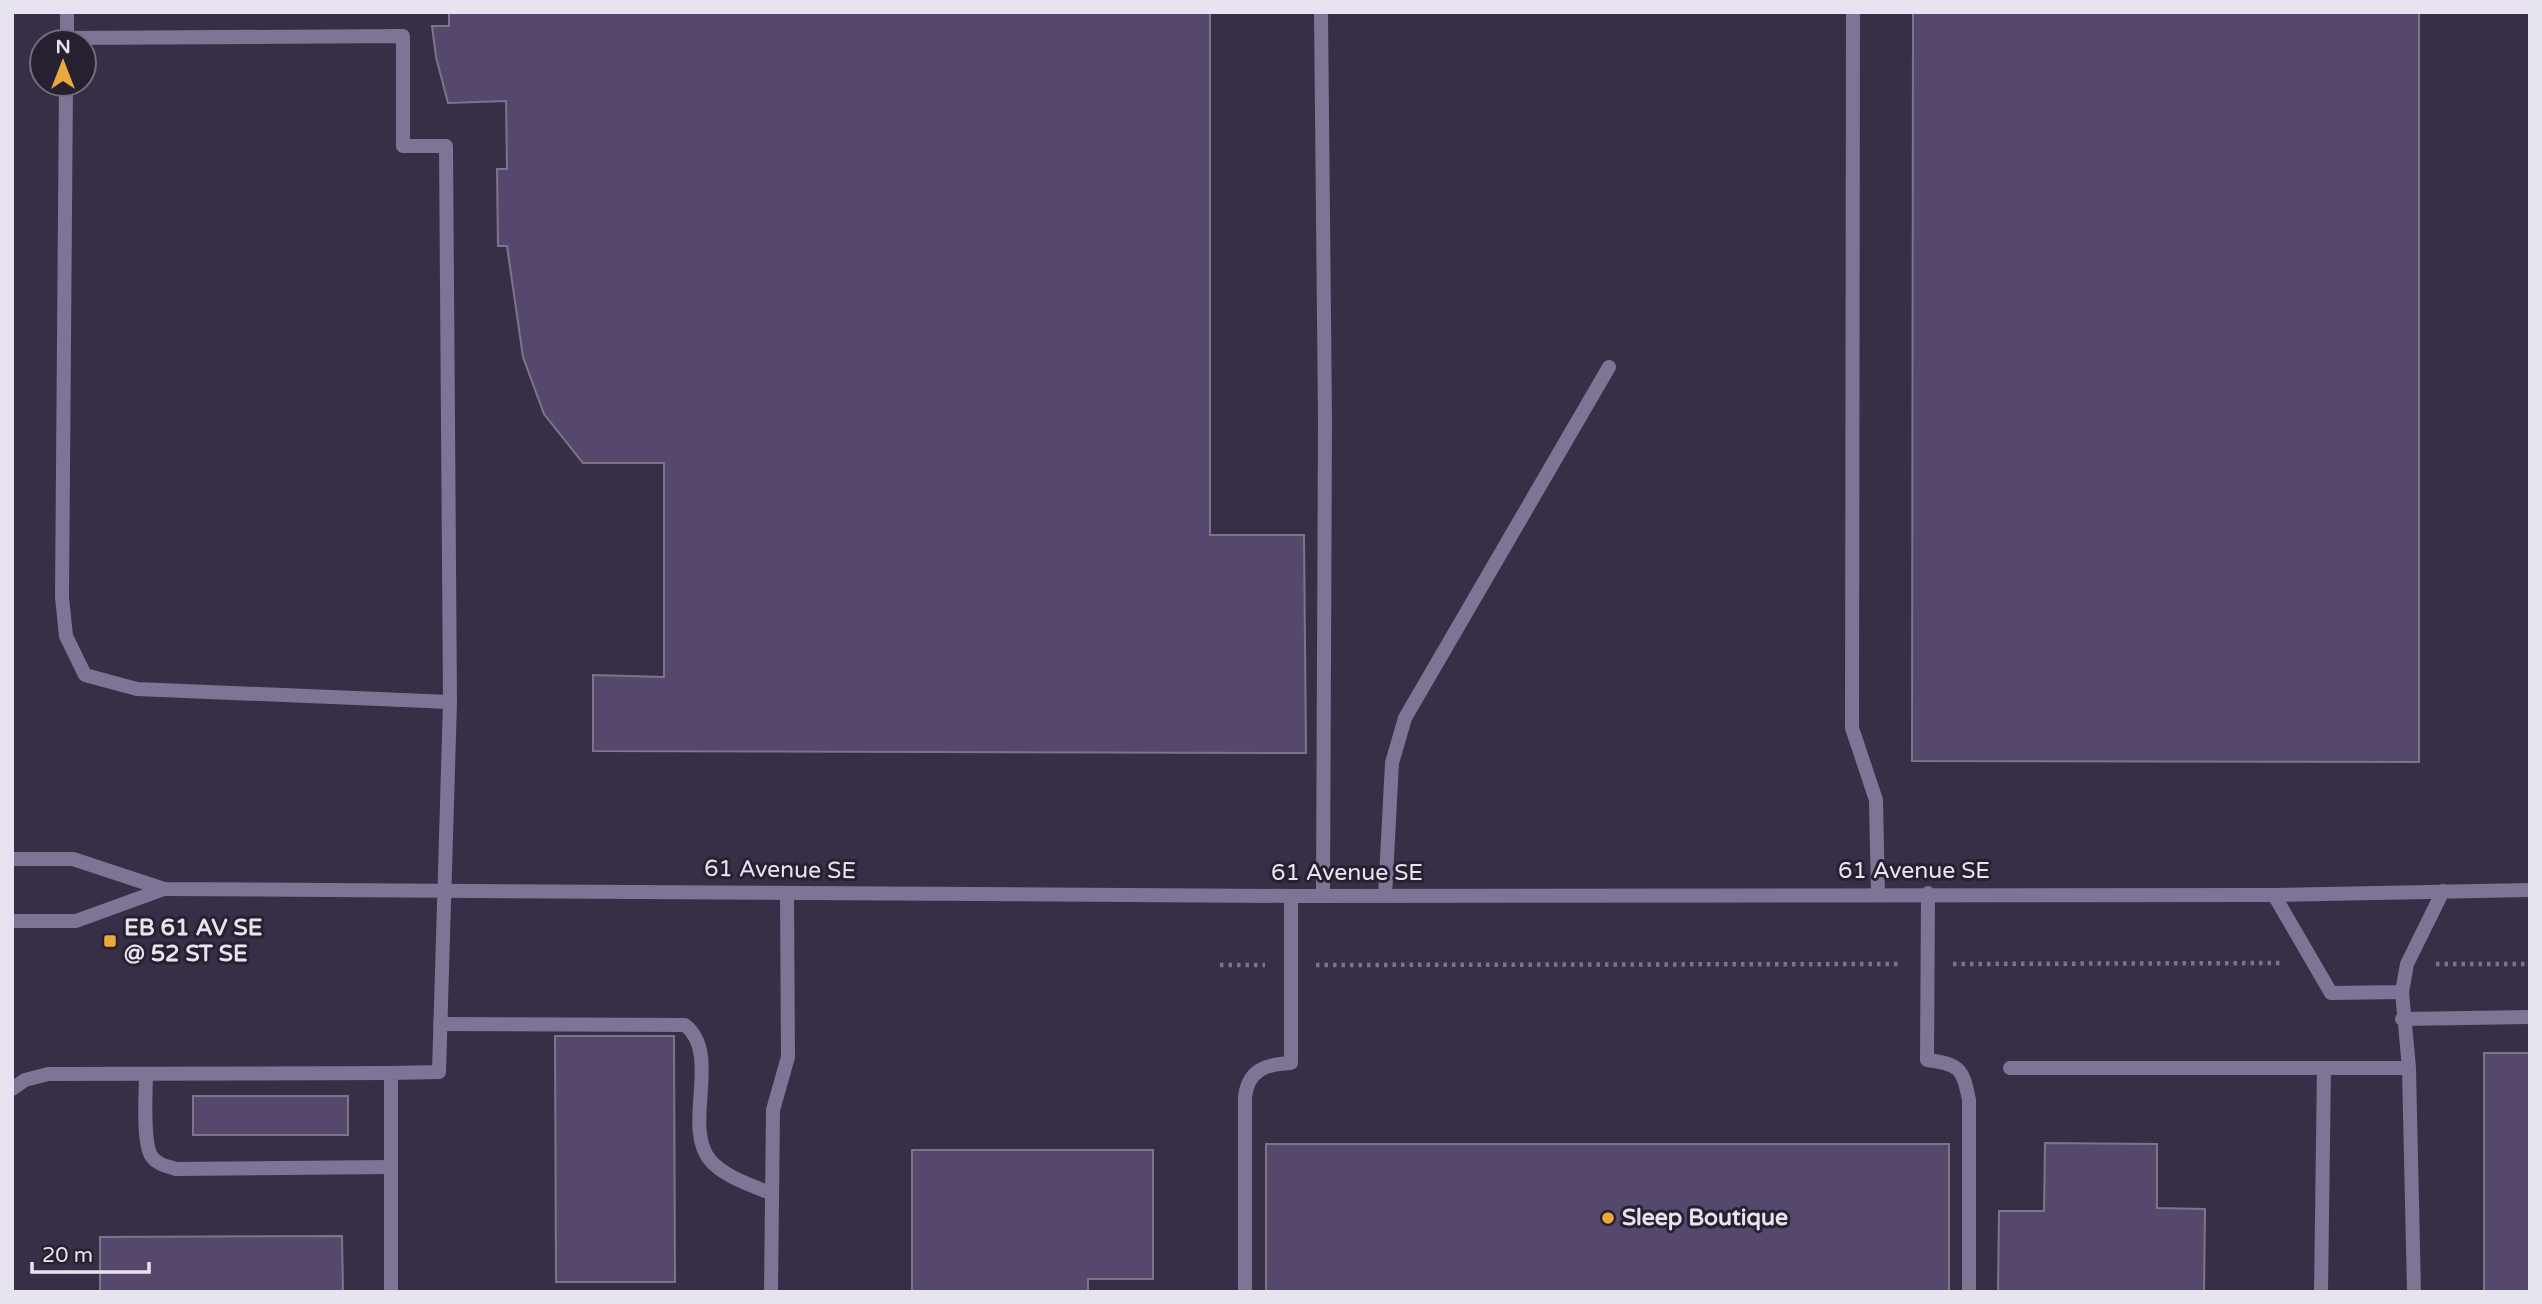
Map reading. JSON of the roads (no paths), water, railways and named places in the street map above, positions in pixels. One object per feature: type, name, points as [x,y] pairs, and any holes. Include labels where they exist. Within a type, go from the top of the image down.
[{"type":"street","points":[[1321,12],[1325,420],[1323,896]]},
{"type":"street","points":[[1853,12],[1852,728],[1876,800],[1878,894]]},
{"type":"street","points":[[12,1089],[25,1080],[48,1074],[439,1072],[450,702],[446,146],[403,146],[403,36],[98,40]]},
{"type":"street","points":[[66,98],[62,597],[66,636],[85,675],[137,689],[450,702]]},
{"type":"street","points":[[1385,896],[1392,763],[1405,718],[1609,367]]},
{"type":"street","name":"61 Avenue SE","points":[[12,859],[73,859],[164,889],[1291,896],[1928,893],[2274,895],[2530,890]]},
{"type":"street","name":"61 Avenue SE","points":[[12,921],[76,921],[164,889]]},
{"type":"street","points":[[2414,1292],[2409,1069],[2402,1019],[2402,992],[2407,964],[2443,891]]},
{"type":"street","points":[[771,1292],[773,1110],[788,1057],[787,893]]},
{"type":"street","points":[[1928,893],[1927,1060],[1950,1063],[1959,1069],[1965,1080],[1969,1100],[1969,1292]]},
{"type":"street","points":[[2274,895],[2332,993],[2402,992]]},
{"type":"street","points":[[1245,1292],[1247,1083],[1254,1072],[1271,1064],[1291,1063],[1291,896]]},
{"type":"street","points":[[2402,1019],[2530,1017]]},
{"type":"street","points":[[440,1024],[685,1025],[694,1032],[700,1051],[704,1148],[721,1171],[772,1194]]},
{"type":"street","points":[[2010,1069],[2409,1069]]},
{"type":"street","points":[[2321,1292],[2324,1069]]},
{"type":"street","points":[[391,1073],[391,1292]]},
{"type":"street","points":[[146,1074],[147,1140],[151,1156],[162,1165],[176,1169],[391,1167]]},
{"type":"place","name":"EB 61 AV SE @ 52 ST SE","points":[[110,941]]},
{"type":"place","name":"Sleep Boutique","points":[[1608,1218]]}]
